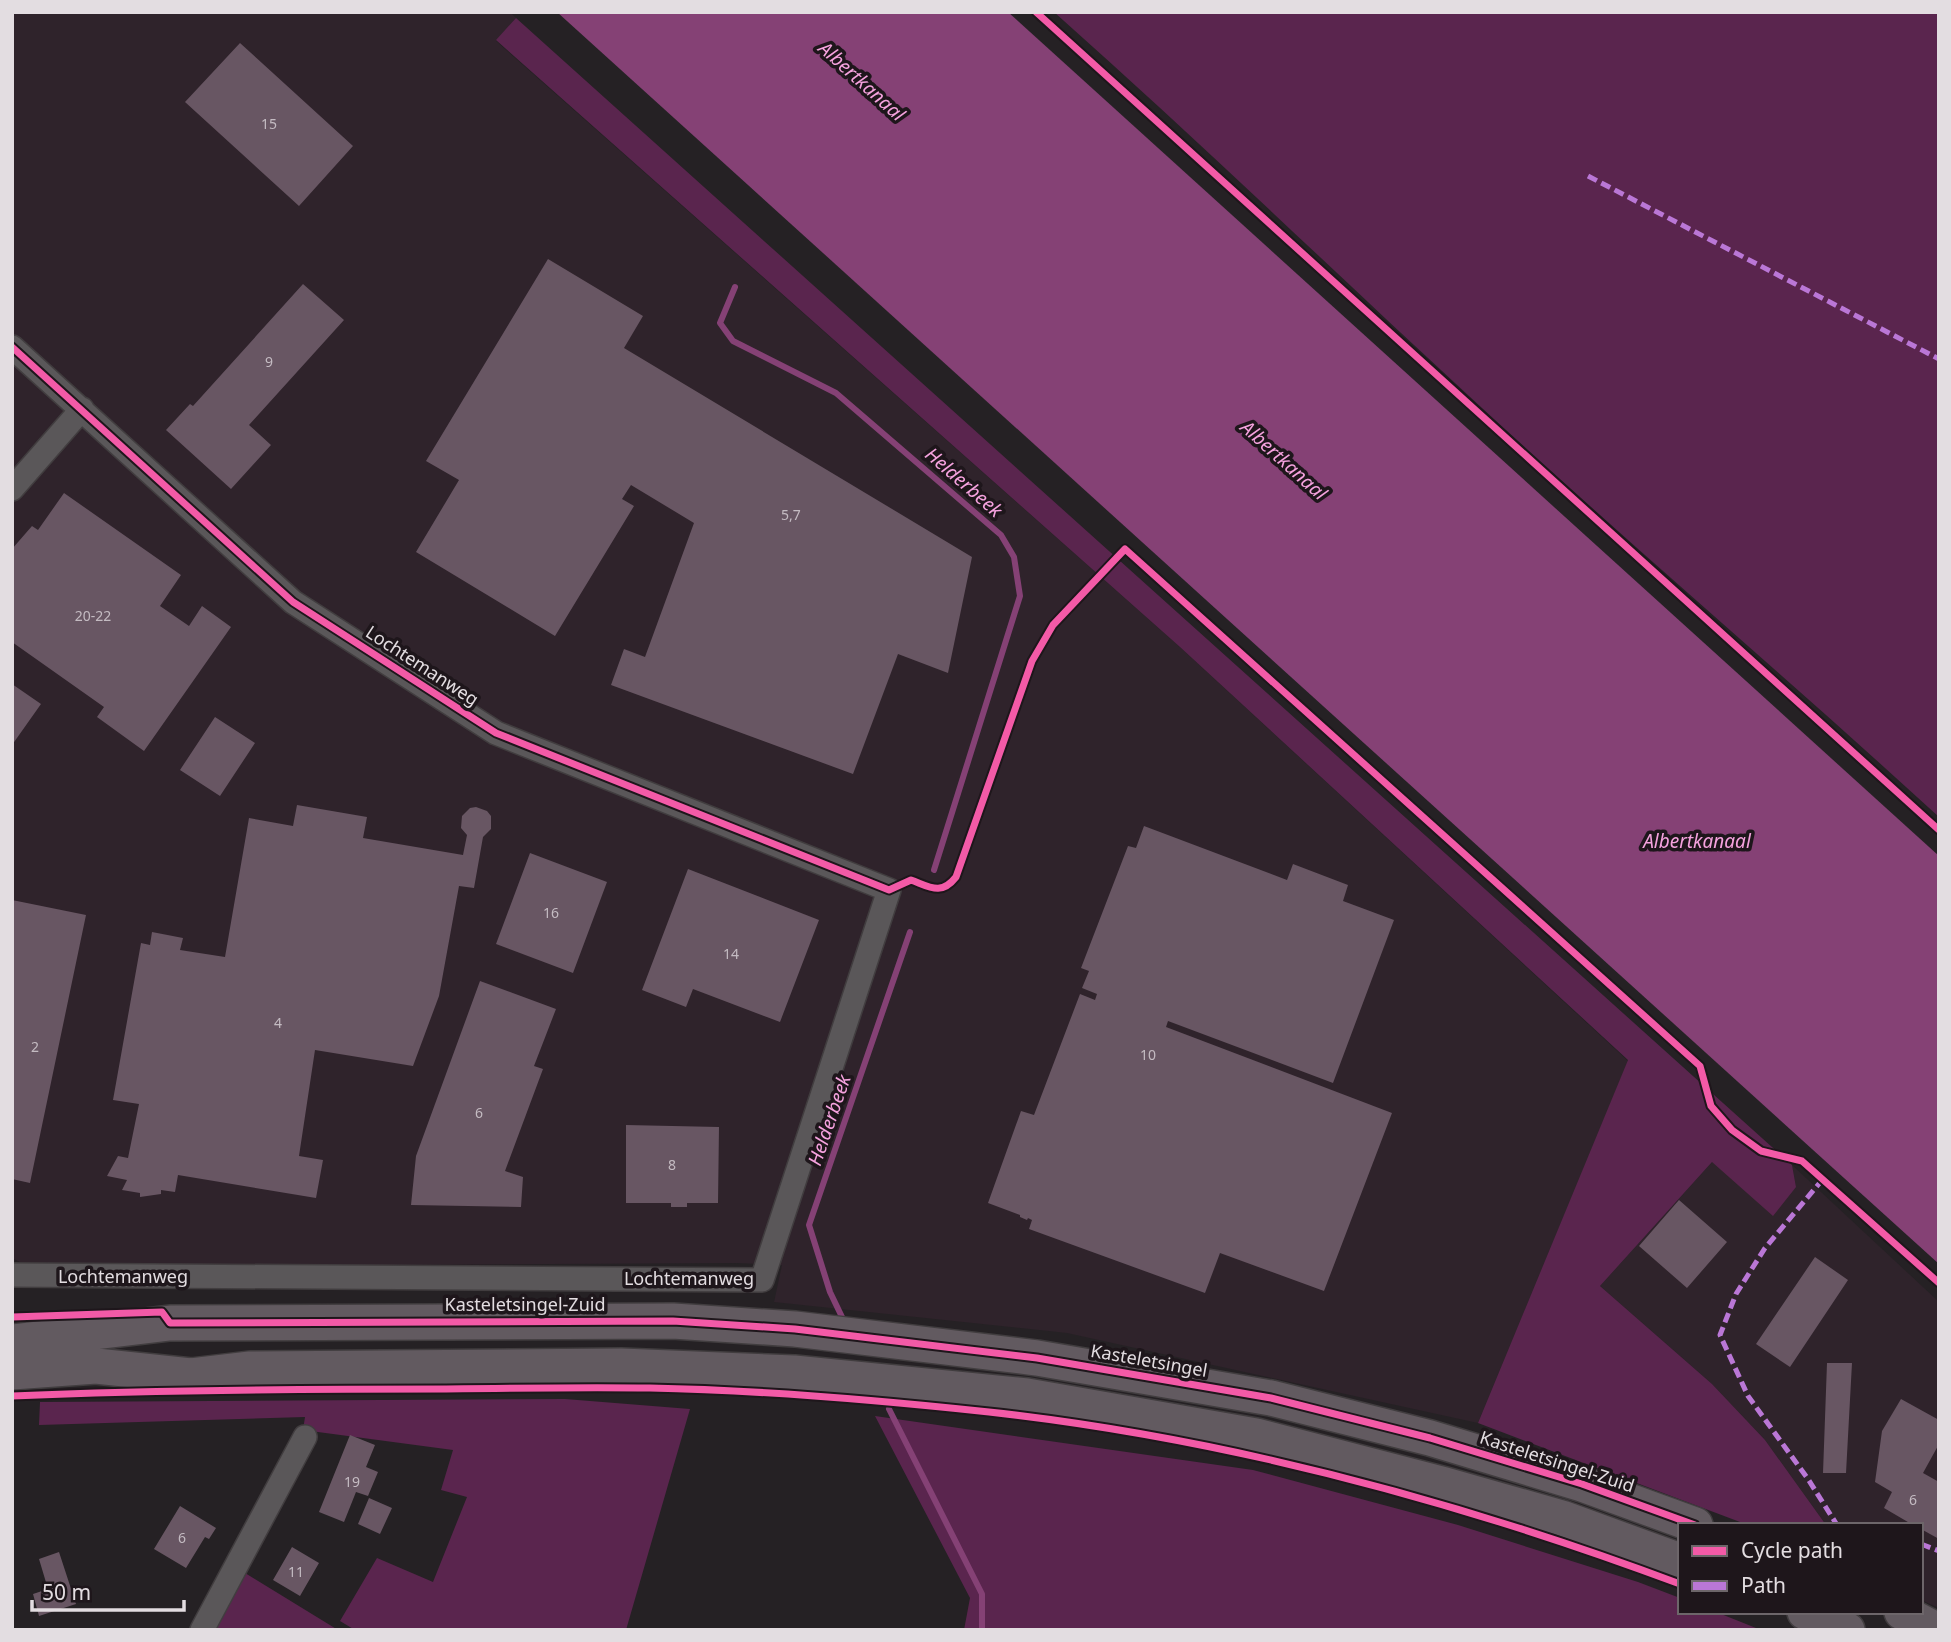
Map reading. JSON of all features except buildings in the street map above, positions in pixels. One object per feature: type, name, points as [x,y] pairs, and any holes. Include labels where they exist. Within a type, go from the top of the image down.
[{"type":"main road","name":"Kasteletsingel-Zuid","points":[[12,1342],[170,1323],[531,1320],[673,1321],[795,1329],[880,1339]]},
{"type":"main road","name":"Kasteletsingel","points":[[880,1339],[1037,1358],[1271,1398],[1409,1433]]},
{"type":"main road","points":[[12,1372],[96,1367],[191,1376],[250,1369],[621,1366],[794,1373],[1027,1396],[1256,1436],[1562,1518],[1678,1560]]},
{"type":"main road","name":"Kasteletsingel-Zuid","points":[[1409,1433],[1582,1485],[1689,1523]]},
{"type":"main road","points":[[1810,1614],[1847,1630]]},
{"type":"main road","points":[[1906,1614],[1936,1630]]},
{"type":"street","name":"Lochtemanweg","points":[[12,347],[293,602],[496,733],[890,890],[762,1280],[18,1275]]},
{"type":"street","points":[[12,489],[82,410]]},
{"type":"street","points":[[202,1630],[305,1437]]},
{"type":"shaded area","points":[[12,12],[510,12],[516,18],[496,41],[1180,647],[1628,1061],[1478,1423],[1067,1333],[774,1302],[782,1265],[737,1263],[30,1267],[12,1258]]},
{"type":"shaded area","points":[[1054,12],[1939,12],[1939,817],[1527,449]]},
{"type":"shaded area","points":[[516,18],[1792,1165],[1796,1187],[1773,1216],[1712,1162],[1600,1286],[1712,1384],[1765,1440],[1825,1523],[1743,1523],[1478,1423],[1628,1060],[1180,647],[496,40]]},
{"type":"shaded area","points":[[1712,1162],[1796,1187],[1792,1165],[1939,1302],[1939,1608],[1923,1601],[1923,1523],[1825,1523],[1765,1440],[1712,1384],[1600,1286]]},
{"type":"shaded area","points":[[565,1399],[690,1409],[626,1630],[355,1630],[340,1621],[377,1558],[433,1582],[467,1497],[441,1490],[453,1450],[303,1430],[305,1417],[39,1425],[40,1402]]},
{"type":"shaded area","points":[[875,1416],[1253,1470],[1458,1525],[1638,1582],[1678,1597],[1678,1614],[1721,1614],[1761,1630],[964,1630],[970,1598]]},
{"type":"shaded area","points":[[245,1573],[338,1630],[211,1630]]},
{"type":"water","name":"Albertkanaal","points":[[557,12],[1008,12],[1939,856],[1939,1264]]},
{"type":"waterway","name":"Helderbeek","points":[[735,287],[720,323],[733,341],[836,393],[1001,535],[1014,557],[1020,596],[934,870]]},
{"type":"waterway","name":"Helderbeek","points":[[842,1317],[830,1292],[809,1225],[910,932]]},
{"type":"waterway","name":"Helderbeek","points":[[889,1409],[982,1594],[982,1630]]},
{"type":"marked path","points":[[1588,176],[1939,359]]},
{"type":"marked path","points":[[1823,1179],[1765,1248],[1736,1294],[1720,1335],[1748,1396],[1808,1479],[1836,1523]]},
{"type":"marked path","points":[[1923,1545],[1939,1551]]},
{"type":"cycle path","points":[[1036,12],[1939,830]]},
{"type":"cycle path","points":[[12,347],[293,602],[496,733],[889,890],[911,880],[940,888],[951,883],[956,877],[1032,661],[1053,625],[1125,549],[1700,1066],[1711,1106],[1732,1130],[1761,1151],[1802,1161],[1939,1283]]},
{"type":"cycle path","points":[[12,1317],[162,1312],[170,1323],[673,1321],[795,1329],[1037,1358],[1271,1398],[1430,1438],[1582,1484],[1689,1523]]},
{"type":"cycle path","points":[[12,1396],[229,1390],[650,1388],[820,1396],[989,1412],[1165,1438],[1340,1477],[1512,1526],[1678,1583]]}]
